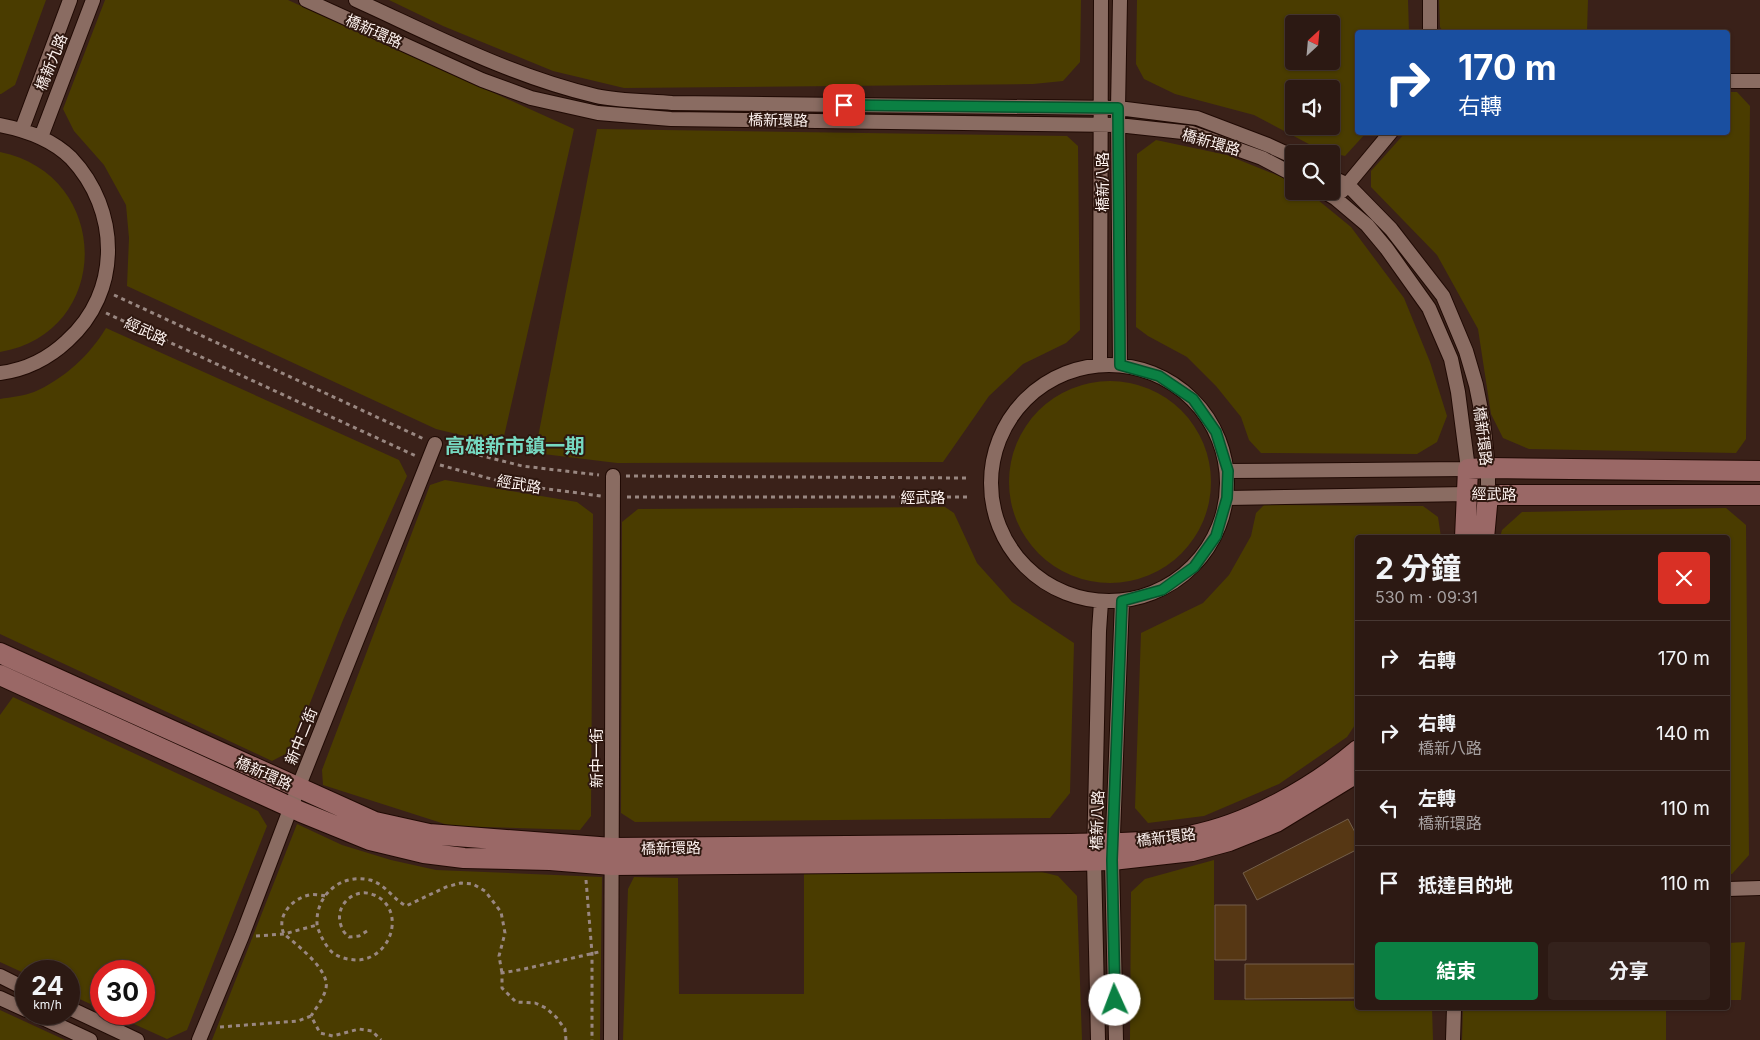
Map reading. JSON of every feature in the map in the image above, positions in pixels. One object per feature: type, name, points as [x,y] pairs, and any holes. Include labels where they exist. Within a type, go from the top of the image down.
[{"type":"street","name":"橋新九路","points":[[22,129],[70,0]]},
{"type":"street","name":"橋新九路","points":[[41,137],[94,0]]},
{"type":"street","name":"橋新環路","points":[[306,0],[490,83],[531,98],[598,113],[671,119],[1118,125],[1192,134],[1262,158],[1285,170]]},
{"type":"street","name":"橋新環路","points":[[356,0],[487,61],[533,79],[598,97],[672,103],[1118,108],[1197,118],[1268,144],[1285,153]]},
{"type":"street","name":"橋新八路","points":[[1100,365],[1101,0]]},
{"type":"street","name":"橋新八路","points":[[1120,0],[1118,108],[1120,365]]},
{"type":"street","points":[[1430,0],[1430,30]]},
{"type":"street","points":[[1730,81],[1760,81]]},
{"type":"street","points":[[0,124],[22,129],[41,137],[70,157],[92,185],[105,218],[109,254],[103,289],[94,308],[78,332],[56,351],[31,365],[0,373]]},
{"type":"street","points":[[1340,189],[1348,185],[1389,135]]},
{"type":"street","name":"橋新環路","points":[[1340,181],[1348,185],[1391,229],[1443,296],[1466,351],[1476,385],[1483,420],[1488,468],[1466,535]]},
{"type":"street","name":"橋新環路","points":[[1335,200],[1367,225],[1387,249],[1429,308],[1451,359],[1458,392],[1468,469],[1478,494],[1484,535]]},
{"type":"street","points":[[1100,365],[1120,365],[1159,376],[1193,399],[1216,432],[1228,471],[1227,498],[1216,536],[1194,567],[1162,590],[1122,601],[1101,602],[1073,596],[1042,581],[1017,558],[1000,530],[991,497],[990,478],[996,444],[1012,414],[1036,389],[1066,372],[1100,365]]},
{"type":"street","name":"新中二街","points":[[199,1040],[242,936],[435,444]]},
{"type":"street","name":"經武路","points":[[1228,471],[1488,468],[1760,471]]},
{"type":"street","name":"新中一街","points":[[611,1040],[613,476]]},
{"type":"street","name":"經武路","points":[[1227,498],[1478,494],[1760,495]]},
{"type":"street","name":"橋新八路","points":[[1116,1040],[1103,851],[1122,601]]},
{"type":"street","name":"橋新八路","points":[[1098,1040],[1103,851],[1101,602]]},
{"type":"street","name":"橋新環路","points":[[0,653],[376,822],[429,834],[612,857]]},
{"type":"street","name":"橋新環路","points":[[0,675],[292,807],[370,840],[424,853],[464,858],[550,860],[612,857],[1192,851],[1229,841],[1276,822],[1354,767]]},
{"type":"street","points":[[1730,889],[1760,888]]},
{"type":"street","points":[[0,976],[15,984]]},
{"type":"street","points":[[0,998],[15,1005]]},
{"type":"street","points":[[1453,1040],[1454,1010]]},
{"type":"street","points":[[80,1013],[137,1040]]},
{"type":"street","points":[[58,1025],[90,1040]]},
{"type":"path","name":"經武路","points":[[113,294],[435,444],[522,466],[613,476],[967,478]]},
{"type":"path","name":"經武路","points":[[105,313],[428,462],[510,484],[613,498],[967,497]]},
{"type":"path","points":[[367,931],[359,936],[349,937],[342,929],[341,924],[340,913],[348,899],[362,892],[381,898],[388,906],[392,924],[388,942],[375,956],[353,960],[332,953],[326,945],[317,925],[318,910],[325,896],[335,885],[348,879],[360,878],[378,882],[406,906],[446,887],[462,883],[473,884],[485,891],[501,912],[505,933],[499,956],[502,988],[516,1002],[535,1003],[546,1008],[565,1028],[566,1040]]},
{"type":"path","points":[[577,879],[586,880],[592,953],[592,1040]]},
{"type":"path","points":[[219,1027],[290,1022],[311,1016],[326,989],[326,978],[320,968],[284,934],[281,927],[288,907],[310,895],[325,896]]},
{"type":"path","points":[[256,928],[252,937],[284,934],[317,925]]},
{"type":"path","points":[[502,973],[524,970],[612,949]]},
{"type":"path","points":[[311,1016],[320,1033],[333,1036],[359,1030],[372,1031],[381,1040]]},
{"type":"path","points":[[217,1034],[222,1018]]},
{"type":"shaded area","points":[[0,0],[46,0],[15,85],[1,94],[0,94]]},
{"type":"shaded area","points":[[105,0],[288,0],[574,129],[502,445],[436,429],[127,286],[129,238],[126,205],[104,165],[74,131],[63,109]]},
{"type":"shaded area","points":[[389,0],[1081,0],[1080,62],[1063,81],[1033,84],[624,88],[553,71],[443,26]]},
{"type":"shaded area","points":[[1137,0],[1408,0],[1409,30],[1355,30],[1355,135],[1364,135],[1345,156],[1340,155],[1340,145],[1311,145],[1292,135],[1340,135],[1340,80],[1285,80],[1285,131],[1254,115],[1175,94],[1144,79],[1136,64]]},
{"type":"shaded area","points":[[1439,0],[1588,0],[1587,30],[1442,30],[1440,27]]},
{"type":"shaded area","points":[[1730,92],[1737,92],[1750,106],[1746,439],[1736,453],[1529,449],[1503,438],[1491,414],[1478,329],[1437,255],[1371,187],[1371,171],[1403,135],[1730,135]]},
{"type":"shaded area","points":[[597,129],[1067,136],[1078,146],[1080,330],[1066,343],[1023,364],[989,396],[943,462],[617,463],[535,453]]},
{"type":"shaded area","points":[[1156,140],[1227,155],[1285,178],[1285,200],[1318,200],[1351,227],[1404,298],[1430,362],[1447,416],[1437,442],[1417,454],[1261,453],[1249,440],[1241,417],[1216,386],[1187,357],[1148,336],[1136,327],[1137,154]]},
{"type":"shaded area","points":[[0,152],[37,166],[64,190],[79,220],[85,254],[79,286],[64,316],[37,339],[0,352]]},
{"type":"shaded area","points":[[106,328],[399,460],[407,476],[343,620],[291,751],[272,761],[0,634],[0,399],[30,393],[56,380],[84,357]]},
{"type":"shaded area","points":[[1100,381],[1120,381],[1149,388],[1182,410],[1204,443],[1211,472],[1211,492],[1204,521],[1182,554],[1149,576],[1120,583],[1100,583],[1071,576],[1038,554],[1016,521],[1009,492],[1009,472],[1016,443],[1038,410],[1071,388]]},
{"type":"shaded area","points":[[445,480],[577,502],[593,514],[591,816],[580,830],[451,826],[323,785],[322,770],[430,485]]},
{"type":"shaded area","points":[[1264,505],[1423,506],[1438,517],[1441,535],[1355,535],[1355,725],[1347,737],[1279,784],[1204,816],[1148,823],[1135,808],[1141,633],[1203,603],[1229,575],[1251,536],[1256,513]]},
{"type":"shaded area","points":[[945,507],[954,513],[977,563],[1012,602],[1074,643],[1070,793],[1050,818],[635,822],[621,813],[622,522],[638,509]]},
{"type":"shaded area","points":[[1726,508],[1746,525],[1749,855],[1732,874],[1730,874],[1730,535],[1501,535],[1502,530],[1522,512]]},
{"type":"shaded area","points":[[13,697],[258,811],[267,826],[187,1030],[167,1039],[136,1025],[155,1025],[155,960],[90,960],[90,1004],[80,999],[80,960],[15,960],[15,969],[0,962],[0,715]]},
{"type":"shaded area","points":[[297,824],[342,845],[391,860],[436,870],[602,877],[600,1040],[212,1040]]},
{"type":"shaded area","points":[[1214,860],[1214,1000],[1355,1001],[1355,1010],[1432,1010],[1433,1040],[1130,1040],[1131,892],[1145,879]]},
{"type":"shaded area","points":[[1038,871],[1058,876],[1077,896],[1082,1040],[623,1040],[628,889],[634,877],[678,878],[679,994],[804,994],[804,872]]},
{"type":"shaded area","points":[[1745,942],[1741,1000],[1730,1000],[1730,943]]},
{"type":"shaded area","points":[[0,1010],[15,1017],[15,1025],[32,1025],[65,1040],[0,1040]]},
{"type":"shaded area","points":[[1463,1010],[1666,1010],[1666,1040],[1462,1040]]},
{"type":"building","points":[[1348,819],[1355,832],[1355,851],[1257,900],[1243,873]]},
{"type":"building","points":[[1215,905],[1246,905],[1246,960],[1215,960]]},
{"type":"building","points":[[1245,964],[1355,964],[1355,998],[1245,999]]},
{"type":"district","name":"高雄新市鎮一期","points":[[515,446]]},
{"type":"route","points":[[844,105],[1118,108],[1120,365],[1159,376],[1193,399],[1216,432],[1228,471],[1227,498],[1216,536],[1194,567],[1162,590],[1122,601],[1119,631],[1112,826],[1115,1000]]}]
